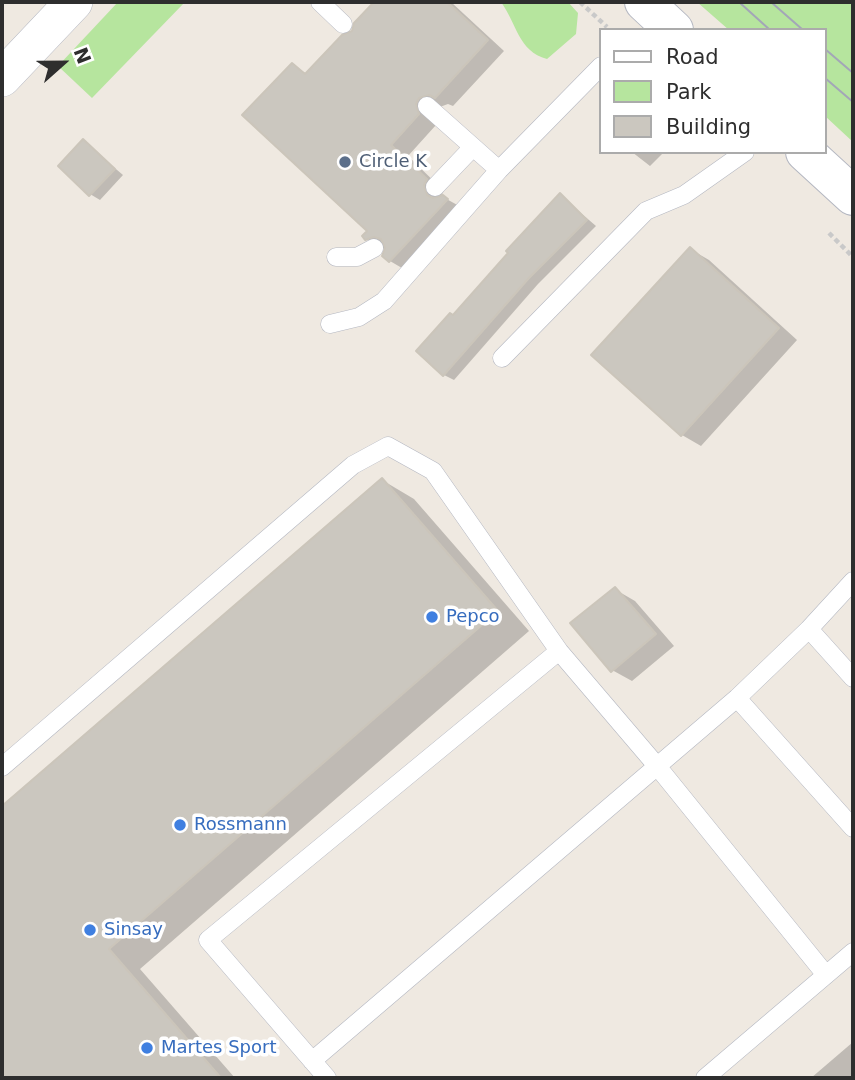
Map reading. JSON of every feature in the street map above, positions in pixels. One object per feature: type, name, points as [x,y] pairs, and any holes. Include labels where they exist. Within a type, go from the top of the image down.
[{"type":"main road","points":[[807,154],[853,196]]},
{"type":"street","points":[[2,78],[74,2]]},
{"type":"lane","points":[[320,2],[343,24]]},
{"type":"lane","points":[[330,324],[359,317],[384,301],[499,170],[600,67]]},
{"type":"lane","points":[[427,106],[499,170]]},
{"type":"lane","points":[[435,187],[473,147]]},
{"type":"lane","points":[[502,358],[646,211],[684,195],[742,154]]},
{"type":"lane","points":[[337,257],[357,257],[374,248]]},
{"type":"lane","points":[[2,766],[353,465],[388,446],[433,471],[559,651],[657,766],[826,975]]},
{"type":"lane","points":[[312,1061],[737,698],[809,629],[853,581]]},
{"type":"lane","points":[[809,629],[853,678]]},
{"type":"lane","points":[[327,1078],[208,940],[559,651]]},
{"type":"lane","points":[[737,698],[853,828]]},
{"type":"lane","points":[[705,1078],[853,952]]},
{"type":"path","points":[[580,2],[608,28]]},
{"type":"green space","points":[[118,2],[185,2],[92,98],[58,66]]},
{"type":"green space","points":[[501,2],[568,2],[578,13],[576,34],[547,59],[537,55],[519,36]]},
{"type":"green space","points":[[697,2],[853,2],[853,142],[827,118],[827,28],[727,28]]},
{"type":"building","points":[[374,2],[447,2],[488,40],[435,98],[429,95],[419,98],[416,104],[419,114],[391,145],[427,179],[424,185],[427,195],[433,198],[443,195],[448,199],[389,262],[382,256],[385,248],[381,239],[374,237],[365,240],[362,236],[367,231],[242,115],[292,63],[305,74],[342,35],[352,31],[354,23]]},
{"type":"building","points":[[83,139],[115,169],[89,196],[58,166]]},
{"type":"building","points":[[560,193],[587,220],[528,279],[443,376],[416,351],[450,313],[453,315],[508,253],[506,251]]},
{"type":"building","points":[[690,247],[779,328],[681,436],[591,355]]},
{"type":"building","points":[[382,478],[498,611],[109,949],[221,1078],[2,1078],[2,806]]},
{"type":"building","points":[[615,587],[656,634],[611,672],[570,623]]},
{"type":"tram line","points":[[739,2],[768,28]]},
{"type":"tram line","points":[[771,2],[801,28]]},
{"type":"tram line","points":[[827,51],[853,73]]},
{"type":"tram line","points":[[827,80],[853,102]]},
{"type":"place","name":"Circle K","points":[[345,162]]},
{"type":"place","name":"Pepco","points":[[432,617]]},
{"type":"place","name":"Rossmann","points":[[180,825]]},
{"type":"place","name":"Sinsay","points":[[90,930]]},
{"type":"place","name":"Martes Sport","points":[[147,1048]]}]
